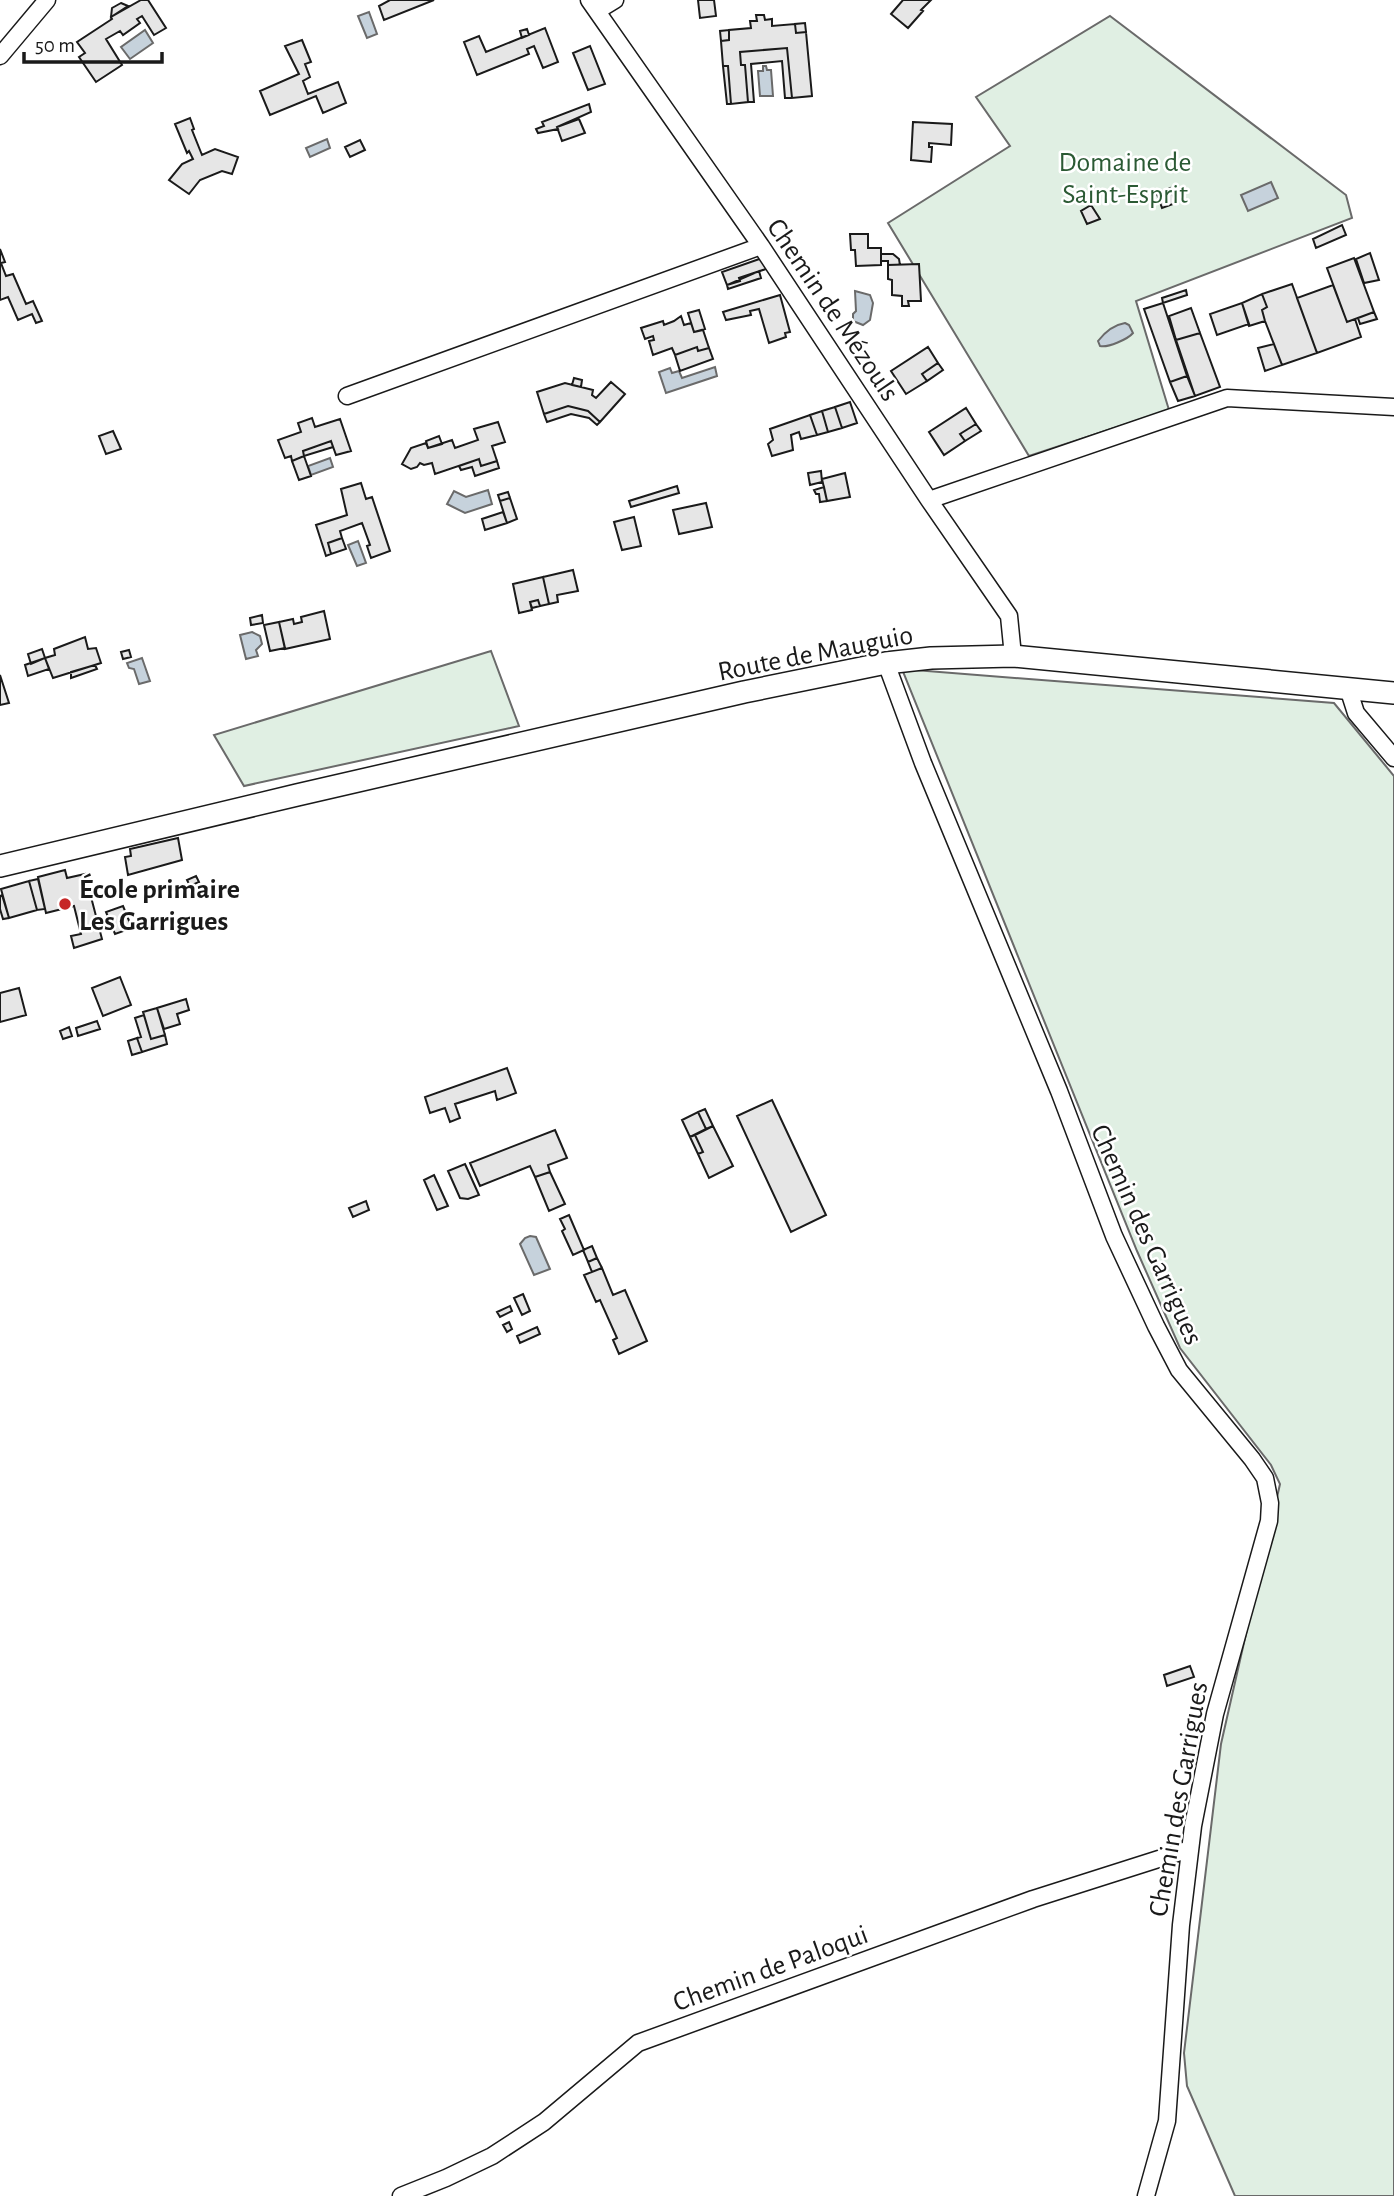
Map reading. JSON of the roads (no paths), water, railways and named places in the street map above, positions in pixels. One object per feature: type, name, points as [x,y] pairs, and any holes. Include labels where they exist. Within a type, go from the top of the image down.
[{"type":"street","points":[[0,56],[47,0]]},
{"type":"street","points":[[593,5],[615,0]]},
{"type":"street","name":"Chemin de Mézouls","points":[[593,5],[761,246],[1009,616],[1013,656]]},
{"type":"street","points":[[347,396],[761,246]]},
{"type":"street","points":[[929,500],[1227,398],[1394,407]]},
{"type":"street","name":"Route de Mauguio","points":[[0,866],[298,794],[730,695],[886,663],[931,658],[1013,656],[1394,693]]},
{"type":"street","name":"Chemin des Garrigues","points":[[886,663],[923,763],[1059,1091],[1114,1236],[1179,1370],[1252,1459],[1265,1478],[1268,1488],[1269,1521],[1215,1714],[1190,1849],[1181,1925],[1172,2082],[1167,2121],[1146,2196]]},
{"type":"street","points":[[1348,688],[1356,713],[1394,758]]},
{"type":"street","name":"Chemin de Paloqui","points":[[401,2196],[492,2156],[534,2129],[638,2042],[1033,1899],[1190,1849]]},
{"type":"place","name":"École primaire Les Garrigues","points":[[65,904]]},
{"type":"park label","name":"Domaine de Saint-Esprit","points":[[1125,177]]}]
